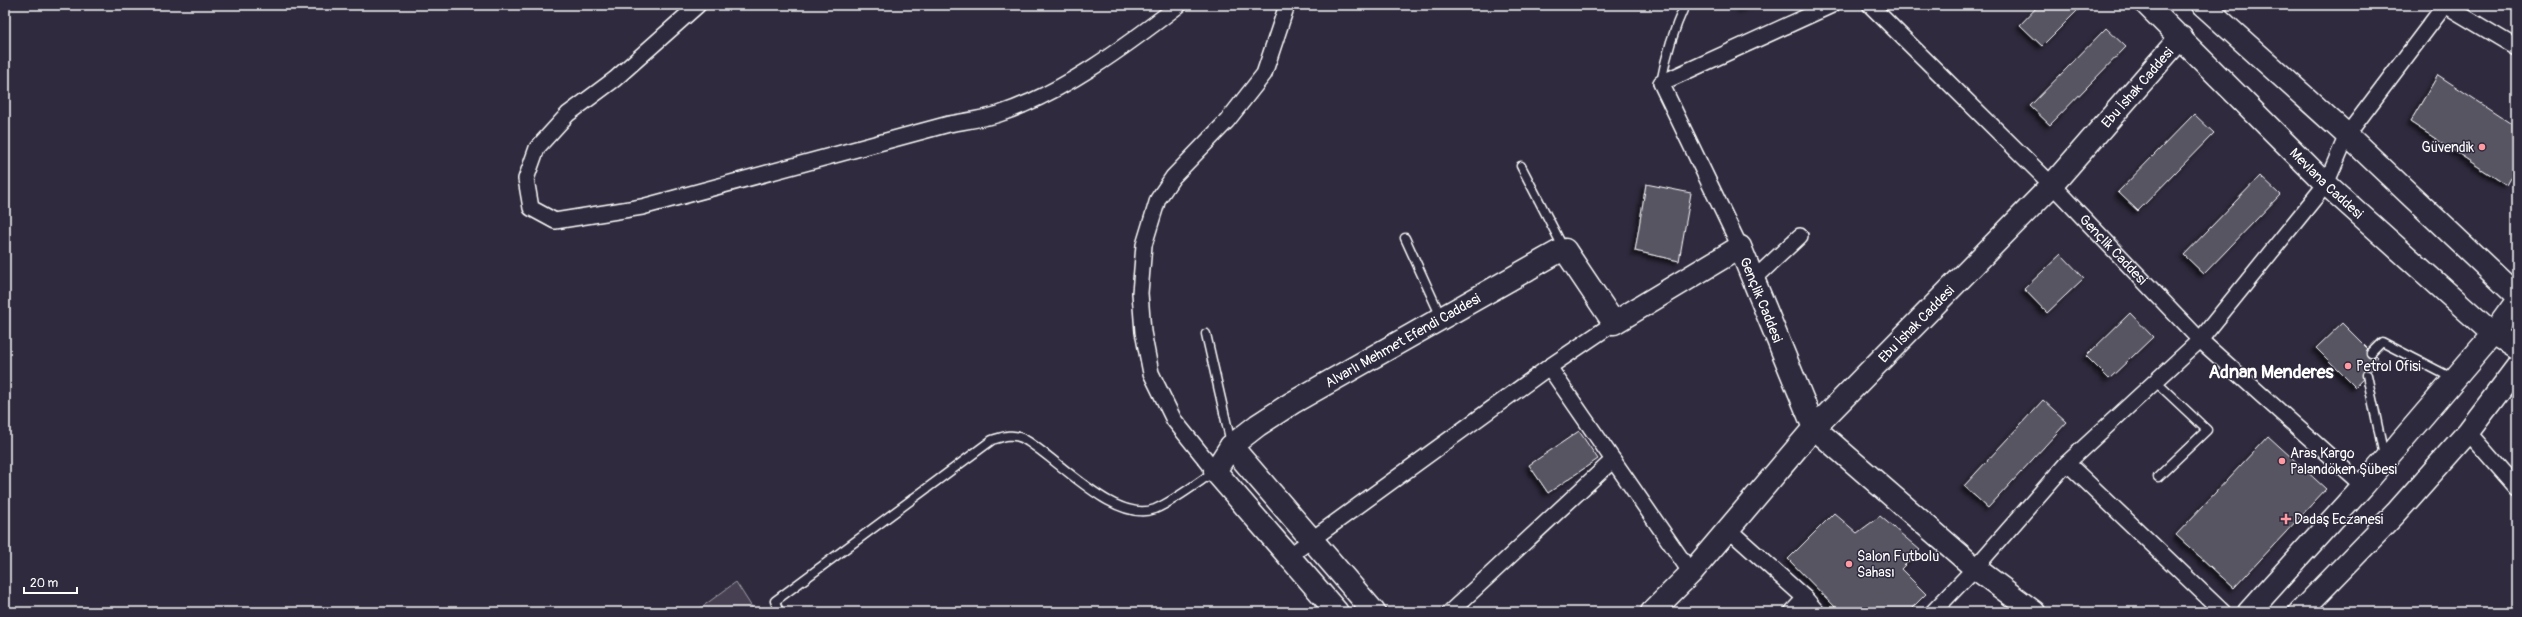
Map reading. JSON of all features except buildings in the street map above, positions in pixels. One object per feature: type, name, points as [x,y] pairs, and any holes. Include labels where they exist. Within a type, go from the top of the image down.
[{"type":"street","points":[[698,5],[615,79],[568,114],[537,148],[526,179],[531,208],[555,221],[642,207],[949,124],[999,114],[1056,89],[1142,33],[1178,5]]},
{"type":"street","points":[[1287,5],[1264,74],[1227,121],[1173,177],[1158,199],[1144,245],[1140,293],[1143,332],[1152,373],[1174,420],[1215,471],[1337,612]]},
{"type":"street","points":[[1661,83],[1832,5]]},
{"type":"street","name":"Gençlik Caddesi","points":[[1870,5],[2052,185],[2200,340],[2363,486]]},
{"type":"street","name":"Mevlana Caddesi","points":[[2147,5],[2326,184],[2493,334],[2517,349]]},
{"type":"street","points":[[2203,5],[2348,135],[2517,296]]},
{"type":"street","points":[[1933,612],[1975,568],[2067,463],[2200,340],[2326,184],[2348,135],[2445,5],[2517,48]]},
{"type":"street","name":"Ebu İshak Caddesi","points":[[1652,612],[1691,573],[1814,428],[2052,185],[2181,38]]},
{"type":"street","name":"Gençlik Caddesi","points":[[1661,83],[1740,247],[1814,428],[1975,568],[2034,612]]},
{"type":"street","points":[[1754,279],[1800,236]]},
{"type":"street","points":[[1289,556],[1310,539],[1549,367],[1614,323],[1740,247]]},
{"type":"street","points":[[1565,250],[1614,323]]},
{"type":"street","name":"Alvarlı Mehmet Efendi Caddesi","points":[[1215,471],[1232,446],[1258,425],[1292,403],[1441,317],[1565,250]]},
{"type":"street","points":[[2249,612],[2363,486],[2493,334],[2517,301]]},
{"type":"street","points":[[1549,367],[1691,573]]},
{"type":"street","points":[[2300,612],[2396,513],[2468,432],[2517,367]]},
{"type":"street","points":[[2468,432],[2517,488]]},
{"type":"street","points":[[1232,446],[1374,612]]},
{"type":"street","points":[[1450,612],[1613,460]]},
{"type":"street","points":[[2067,463],[2223,612]]},
{"type":"street","points":[[1728,529],[1806,598],[1817,612]]},
{"type":"street","points":[[1792,612],[1806,598]]},
{"type":"lane","points":[[1661,83],[1666,56],[1674,28],[1685,5]]},
{"type":"lane","points":[[1521,166],[1565,250]]},
{"type":"lane","points":[[1405,238],[1441,317]]},
{"type":"lane","points":[[1206,334],[1232,446]]},
{"type":"lane","points":[[2371,352],[2382,342],[2454,380]]},
{"type":"lane","points":[[2366,375],[2385,460]]},
{"type":"lane","points":[[2155,381],[2207,430],[2158,477]]},
{"type":"lane","points":[[779,612],[775,600],[992,440],[1007,435],[1021,438],[1076,480],[1120,506],[1136,511],[1155,509],[1215,471]]},
{"type":"shaded area","points":[[736,582],[755,612],[695,612]]},
{"type":"place","name":"Güvendik","points":[[2482,147]]},
{"type":"place","name":"Petrol Ofisi","points":[[2348,366]]},
{"type":"place","name":"Aras Kargo Palandöken Şübesi","points":[[2282,461]]},
{"type":"place","name":"Dadaş Eczanesi","points":[[2286,519]]},
{"type":"place","name":"Salon Futbolu Sahası","points":[[1849,564]]},
{"type":"district","name":"Adnan Menderes","points":[[2271,372]]}]
